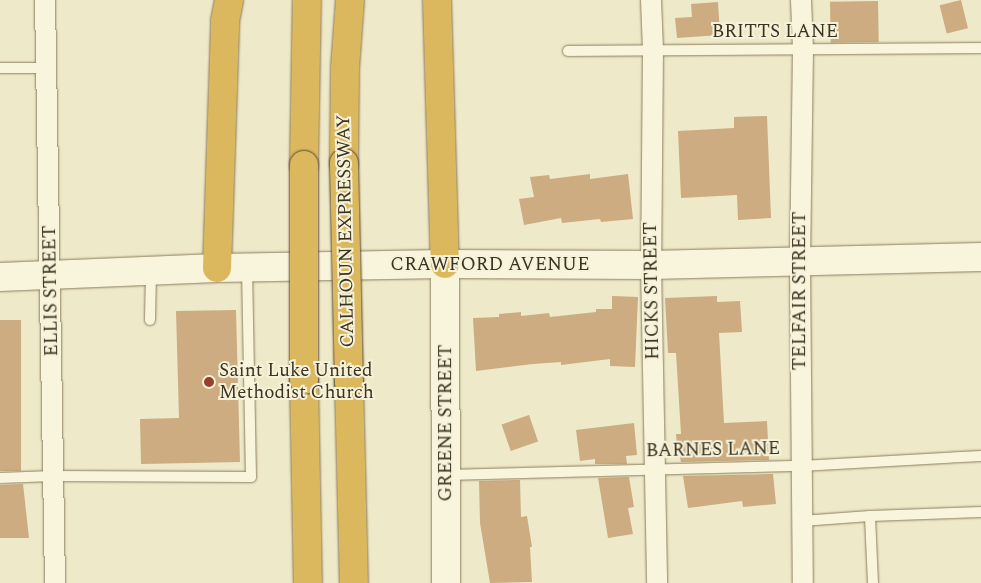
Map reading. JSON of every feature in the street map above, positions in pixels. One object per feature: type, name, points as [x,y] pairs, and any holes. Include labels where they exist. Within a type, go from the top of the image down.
[{"type":"highway","points":[[217,268],[225,21],[229,0]]},
{"type":"highway","name":"CALHOUN EXPRESSWAY","points":[[308,0],[304,165],[304,380],[308,583]]},
{"type":"highway","name":"CALHOUN EXPRESSWAY","points":[[350,0],[345,68],[344,163],[354,583]]},
{"type":"highway","points":[[437,0],[445,264]]},
{"type":"street","name":"ELLIS STREET","points":[[45,0],[55,583]]},
{"type":"street","name":"HICKS STREET","points":[[651,0],[653,50],[651,265],[657,583]]},
{"type":"street","name":"TELFAIR STREET","points":[[801,0],[803,49],[800,262],[803,583]]},
{"type":"street","name":"CRAWFORD AVENUE","points":[[0,277],[217,268],[247,269],[445,264],[651,265],[981,257]]},
{"type":"street","name":"GREENE STREET","points":[[445,264],[446,583]]},
{"type":"lane","name":"BRITTS LANE","points":[[568,51],[981,48]]},
{"type":"lane","points":[[0,68],[47,68]]},
{"type":"lane","points":[[0,478],[53,476],[252,477],[247,269]]},
{"type":"lane","points":[[150,320],[151,272]]},
{"type":"lane","name":"BARNES LANE","points":[[446,475],[656,468],[801,466],[981,456]]},
{"type":"lane","points":[[802,521],[870,516],[981,512]]},
{"type":"lane","points":[[870,516],[873,583]]},
{"type":"building","points":[[961,0],[968,28],[947,33],[940,5]]},
{"type":"building","points":[[878,1],[879,42],[831,43],[830,2]]},
{"type":"building","points":[[718,2],[720,35],[677,38],[675,18],[692,17],[691,4]]},
{"type":"building","points":[[767,116],[771,218],[738,220],[737,195],[681,198],[678,131],[734,128],[734,117]]},
{"type":"building","points":[[590,174],[590,179],[628,174],[633,219],[601,222],[600,219],[562,223],[561,218],[524,225],[519,199],[534,197],[530,177],[549,175],[550,179]]},
{"type":"building","points":[[612,296],[638,297],[635,367],[610,366],[610,359],[561,365],[561,362],[533,364],[476,371],[473,318],[499,317],[499,314],[521,312],[521,316],[549,313],[550,317],[596,312],[596,309],[612,309]]},
{"type":"building","points":[[717,296],[717,302],[740,301],[742,332],[719,333],[724,423],[767,421],[769,460],[681,462],[680,457],[678,457],[676,434],[681,434],[676,353],[668,353],[665,298]]},
{"type":"building","points":[[236,310],[240,462],[141,464],[140,419],[179,418],[176,311]]},
{"type":"building","points":[[0,320],[21,320],[21,471],[0,471]]},
{"type":"building","points":[[529,415],[538,441],[511,451],[502,424]]},
{"type":"building","points":[[634,423],[637,455],[626,456],[627,464],[595,464],[595,459],[580,461],[576,430]]},
{"type":"building","points":[[773,474],[776,504],[743,507],[742,501],[688,508],[683,476]]},
{"type":"building","points":[[629,477],[634,507],[628,508],[633,534],[608,538],[598,478]]},
{"type":"building","points":[[520,480],[521,517],[527,516],[532,547],[530,547],[532,582],[490,583],[480,523],[479,481]]},
{"type":"building","points":[[23,484],[29,538],[0,538],[0,485]]},
{"type":"place","name":"Saint Luke United Methodist Church","points":[[209,382]]}]
